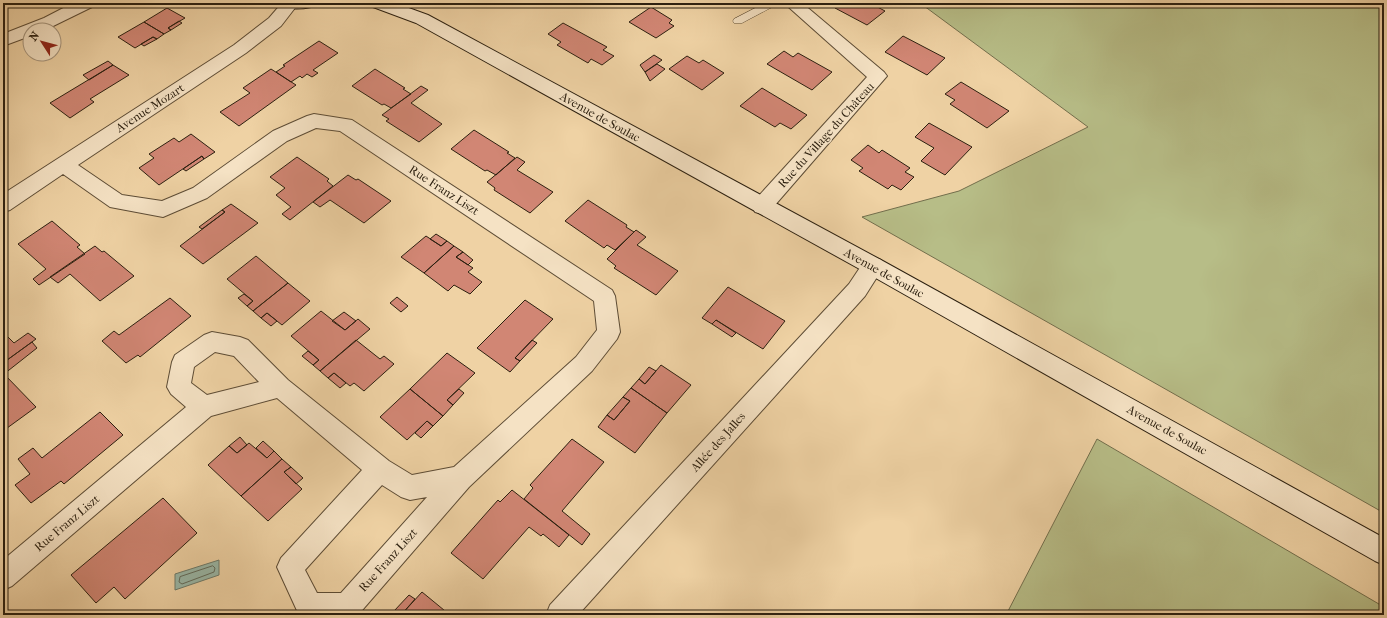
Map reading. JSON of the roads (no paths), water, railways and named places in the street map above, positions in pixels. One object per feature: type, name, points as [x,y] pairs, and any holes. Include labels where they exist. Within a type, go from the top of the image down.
[{"type":"street","points":[[3,40],[50,22],[86,3]]},
{"type":"street","name":"Avenue Mozart","points":[[3,204],[251,42],[275,22],[294,3]]},
{"type":"street","name":"Avenue de Soulac","points":[[379,3],[422,19],[873,266],[1384,552]]},
{"type":"street","name":"Rue du Village du Château","points":[[762,206],[878,76],[792,3]]},
{"type":"street","name":"Rue Franz Liszt","points":[[63,164],[117,202],[163,209],[200,194],[280,136],[314,121],[345,125],[604,296],[609,332],[584,364],[460,478],[346,607],[309,607],[290,567],[380,469]]},
{"type":"street","name":"Allée des Jalles","points":[[560,615],[857,290],[873,266]]},
{"type":"street","points":[[204,407],[179,387],[183,362],[212,342],[240,347],[280,387],[380,469],[410,488],[460,478]]},
{"type":"street","name":"Rue Franz Liszt","points":[[3,577],[204,407],[280,387]]},
{"type":"lane","points":[[738,21],[773,3]]},
{"type":"water","points":[[219,560],[219,575],[175,590],[175,574]]}]
